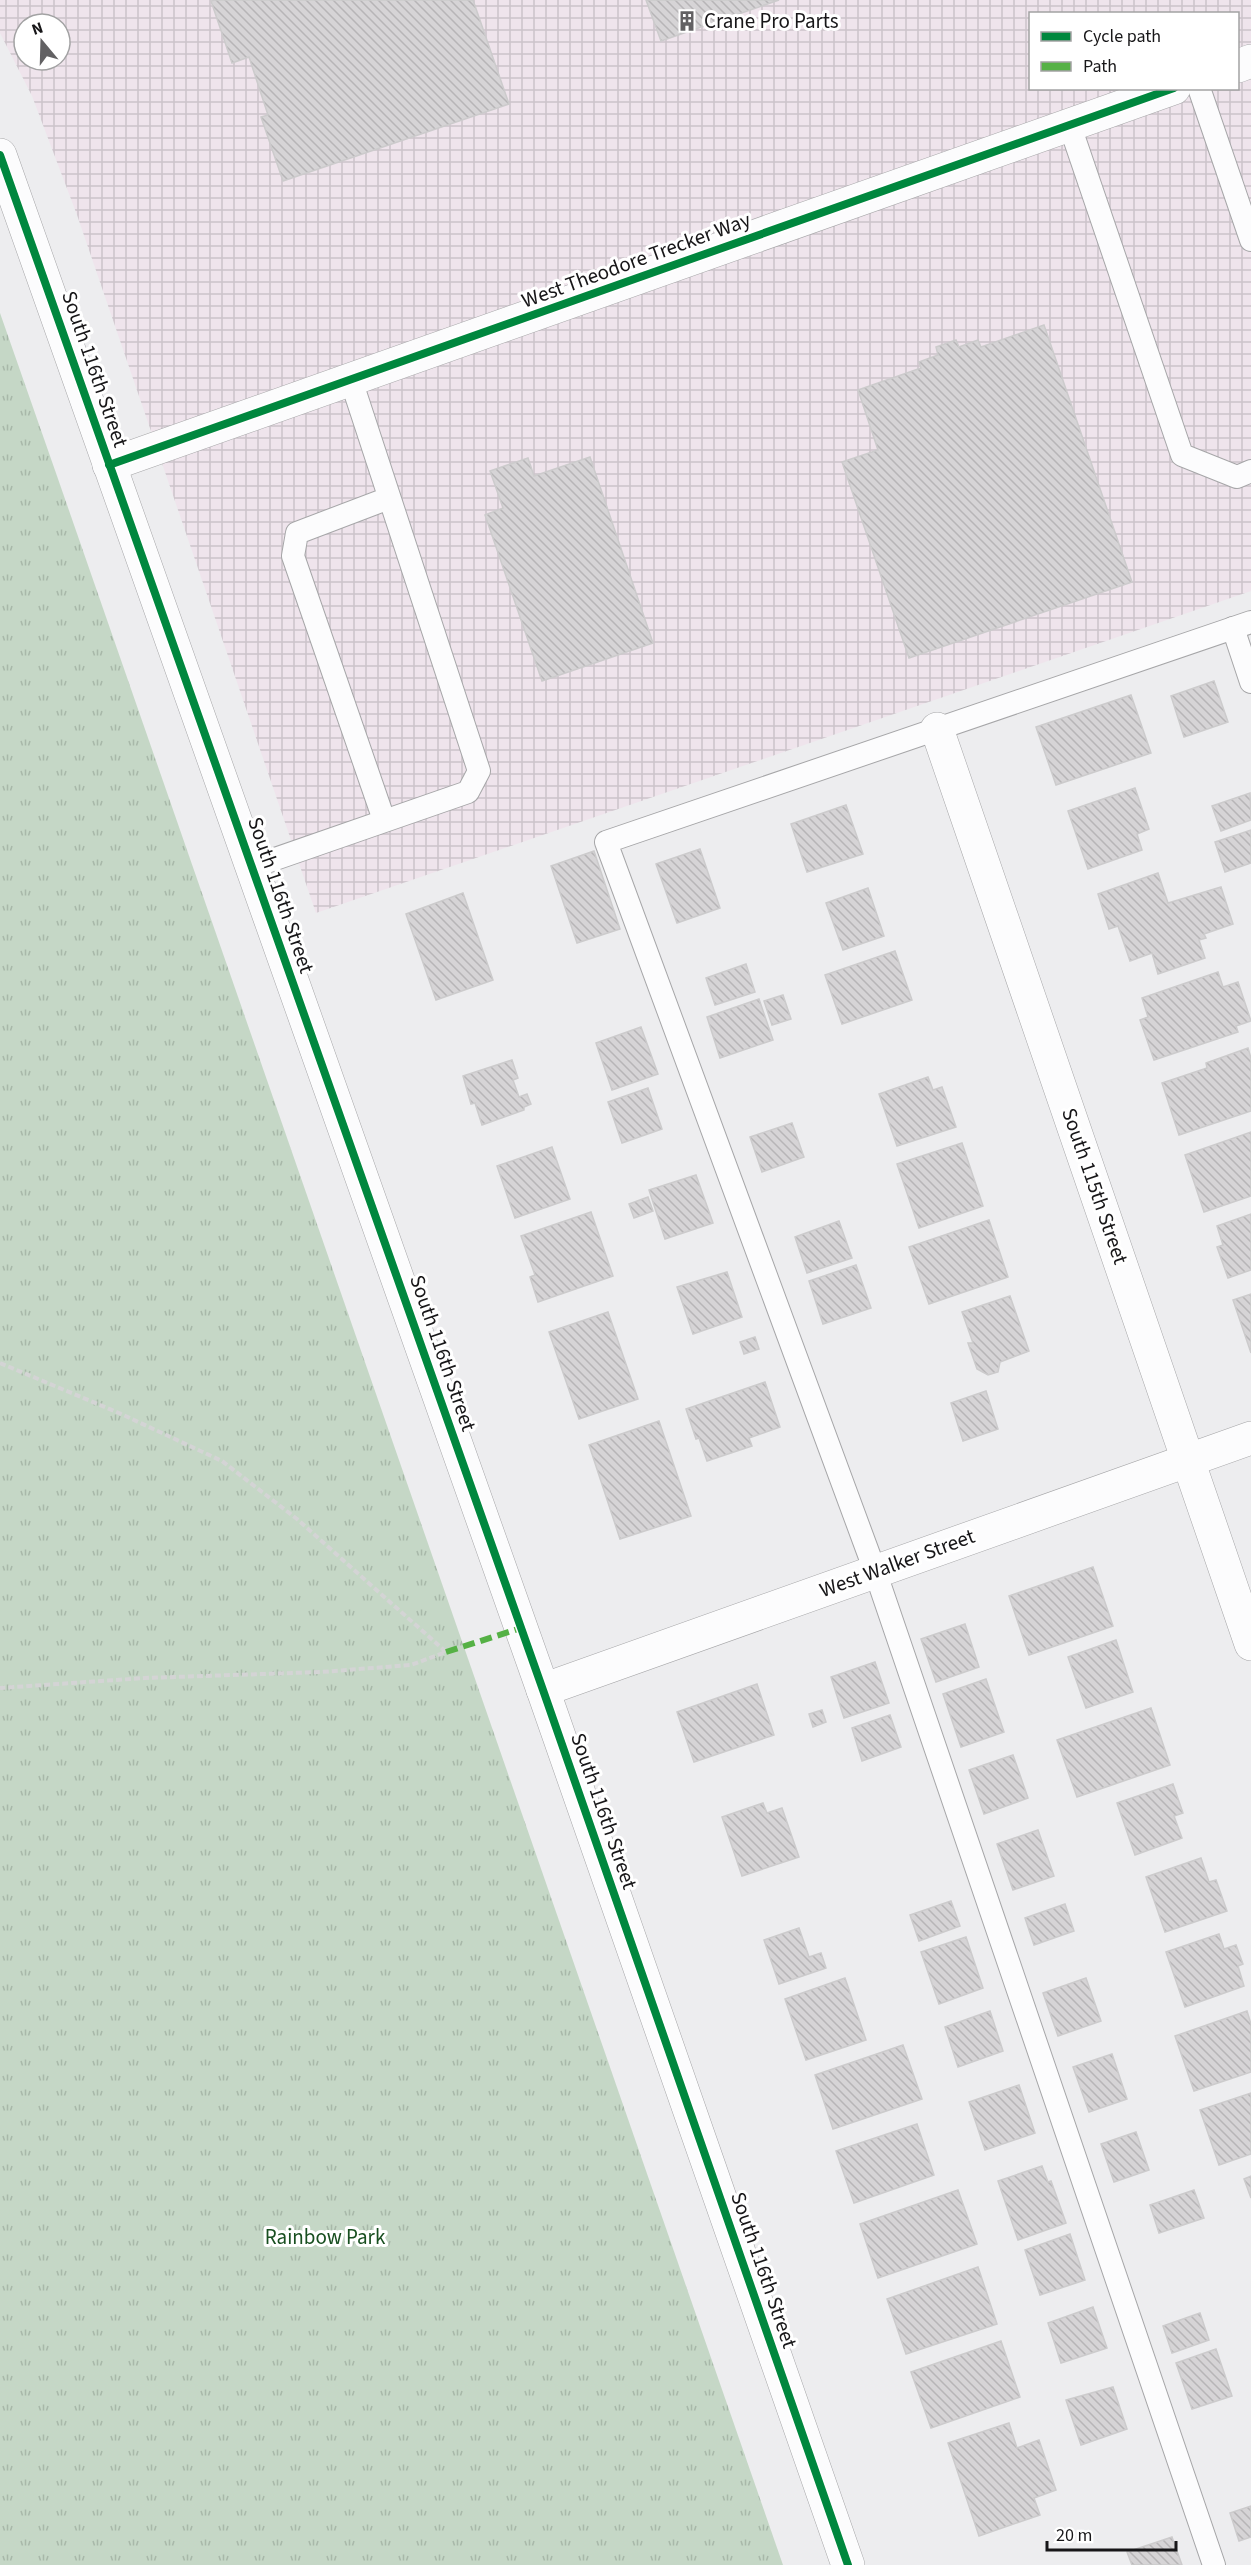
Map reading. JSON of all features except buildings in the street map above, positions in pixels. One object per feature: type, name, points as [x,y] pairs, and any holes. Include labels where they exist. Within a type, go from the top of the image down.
[{"type":"street","name":"West Theodore Trecker Way","points":[[110,465],[1169,90]]},
{"type":"street","name":"South 116th Street","points":[[0,154],[543,1690],[848,2565]]},
{"type":"street","name":"South 115th Street","points":[[937,729],[1251,1644]]},
{"type":"street","name":"West Walker Street","points":[[543,1690],[1251,1438]]},
{"type":"lane","points":[[1200,90],[1251,240]]},
{"type":"lane","points":[[1070,126],[1182,455],[1237,477],[1251,471]]},
{"type":"lane","points":[[252,867],[468,792],[479,771],[351,380]]},
{"type":"lane","points":[[384,820],[292,556],[297,533],[389,498]]},
{"type":"lane","points":[[1214,2565],[875,1571],[606,842],[1242,625],[1251,682]]},
{"type":"path","points":[[0,1363],[119,1413],[222,1461],[297,1519],[446,1652],[411,1665],[366,1669],[145,1678],[0,1688]]},
{"type":"shaded area","points":[[0,0],[1251,0],[1251,591],[316,913],[77,215],[32,96],[20,72],[72,72],[72,12],[12,12],[12,57],[0,33]]},
{"type":"green space","name":"Rainbow Park","points":[[0,313],[57,476],[783,2565],[0,2565]]},
{"type":"marked path","points":[[446,1652],[521,1628]]},
{"type":"cycle path","points":[[109,465],[1168,90]]},
{"type":"cycle path","points":[[0,155],[543,1690],[848,2565]]},
{"type":"place","name":"Crane Pro Parts","points":[[687,21]]}]
